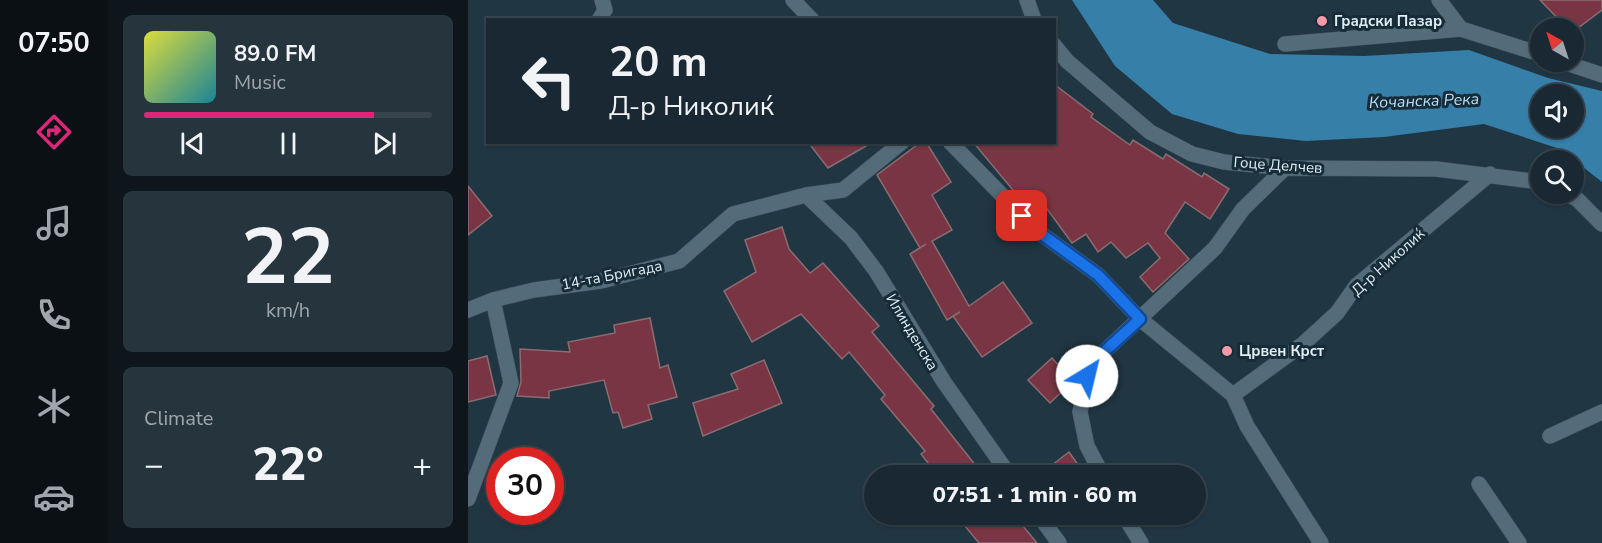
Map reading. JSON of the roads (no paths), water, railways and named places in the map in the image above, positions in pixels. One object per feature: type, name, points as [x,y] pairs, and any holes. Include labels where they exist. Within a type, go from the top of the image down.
[{"type":"street","points":[[600,18],[604,10],[602,0]]},
{"type":"street","points":[[793,0],[810,18]]},
{"type":"street","points":[[1027,0],[1032,18]]},
{"type":"street","points":[[1439,0],[1461,29]]},
{"type":"street","points":[[1285,45],[1461,29],[1530,51]]},
{"type":"street","name":"Гоце Делчев","points":[[1056,47],[1067,61],[1150,132],[1192,154],[1224,162],[1285,168],[1436,169],[1530,180]]},
{"type":"street","points":[[1584,69],[1602,75]]},
{"type":"street","name":"14-та Бригада","points":[[468,310],[493,300],[534,290],[601,281],[680,261],[733,214],[806,195],[843,190],[900,144]]},
{"type":"street","points":[[952,144],[1036,230],[1098,275],[1140,319],[1233,395],[1247,426],[1321,543]]},
{"type":"street","points":[[1096,465],[1087,447],[1080,412],[1087,376],[1106,350],[1215,248],[1243,209],[1285,168]]},
{"type":"street","name":"Д-р Николиќ","points":[[1233,395],[1303,344],[1337,313],[1356,286],[1490,174]]},
{"type":"street","name":"Илинденска","points":[[806,195],[851,238],[876,272],[944,382],[1002,465]]},
{"type":"street","points":[[1582,204],[1602,224]]},
{"type":"street","points":[[468,499],[511,383],[493,300]]},
{"type":"street","points":[[1550,436],[1602,412]]},
{"type":"street","points":[[1479,484],[1519,543]]},
{"type":"street","points":[[1046,525],[1059,543]]},
{"type":"street","points":[[1130,525],[1141,543]]},
{"type":"water","name":"Кочанска Река","points":[[1072,0],[1153,0],[1173,23],[1270,54],[1364,56],[1469,50],[1548,78],[1573,84],[1530,84],[1530,138],[1584,138],[1584,87],[1602,91],[1602,182],[1584,168],[1584,150],[1561,150],[1484,124],[1384,137],[1306,141],[1238,134],[1172,114],[1115,66]]},
{"type":"place","name":"Градски Пазар","points":[[1322,21]]},
{"type":"place","name":"Црвен Крст","points":[[1227,351]]}]
